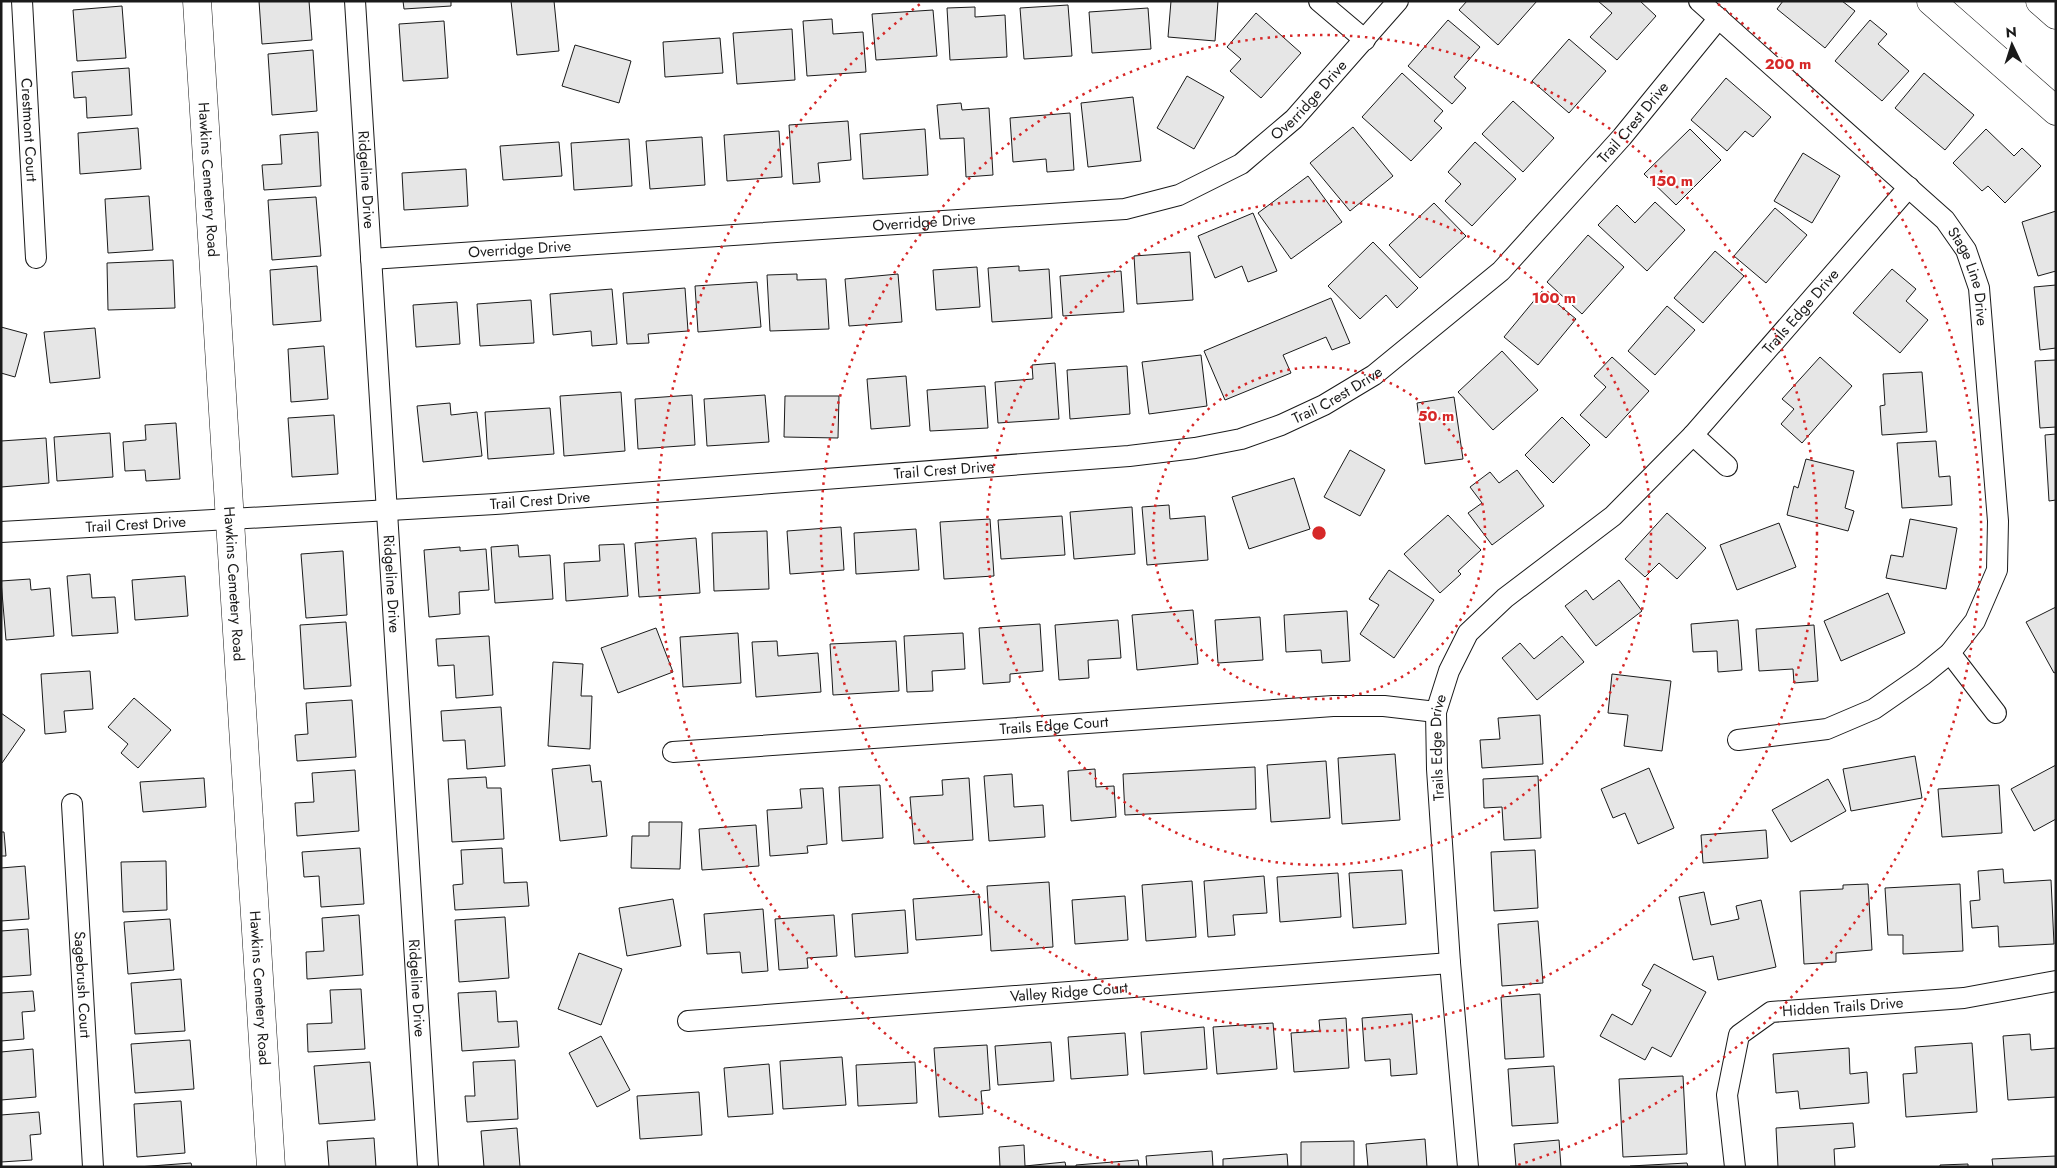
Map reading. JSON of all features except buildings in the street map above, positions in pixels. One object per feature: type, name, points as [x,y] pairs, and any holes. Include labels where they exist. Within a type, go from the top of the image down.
[{"type":"street","name":"Crestmont Court","points":[[22,1],[36,258]]},
{"type":"street","name":"Hawkins Cemetery Road","points":[[198,1],[271,1167]]},
{"type":"street","name":"Ridgeline Drive","points":[[355,1],[428,1167]]},
{"type":"street","points":[[1319,1],[1365,40]]},
{"type":"street","name":"Overridge Drive","points":[[371,259],[1125,209],[1179,195],[1241,164],[1294,119],[1398,1]]},
{"type":"street","name":"Stage Line Drive","points":[[1699,1],[1946,220],[1966,250],[1979,288],[1998,521],[1996,570],[1975,621],[1950,652],[1923,675],[1874,709],[1827,729],[1738,740]]},
{"type":"street","points":[[1932,1],[2056,111]]},
{"type":"street","points":[[2040,1],[2056,15]]},
{"type":"street","name":"Trail Crest Drive","points":[[1,532],[495,504],[1129,456],[1195,448],[1241,439],[1324,405],[1374,375],[1502,271],[1622,137],[1719,18]]},
{"type":"street","name":"Trails Edge Drive","points":[[1468,1167],[1450,963],[1437,769],[1436,712],[1449,671],[1468,633],[1505,598],[1613,516],[1693,435],[1909,187]]},
{"type":"street","points":[[1693,435],[1727,466]]},
{"type":"street","points":[[1950,652],[1996,713]]},
{"type":"street","name":"Trails Edge Court","points":[[673,752],[1333,706],[1384,706],[1436,712]]},
{"type":"street","name":"Sagebrush Court","points":[[72,804],[93,1167]]},
{"type":"street","name":"Valley Ridge Court","points":[[688,1021],[1450,963]]},
{"type":"street","name":"Hidden Trails Drive","points":[[1735,1167],[1727,1095],[1739,1035],[1771,1012],[1964,998],[2056,981]]}]
